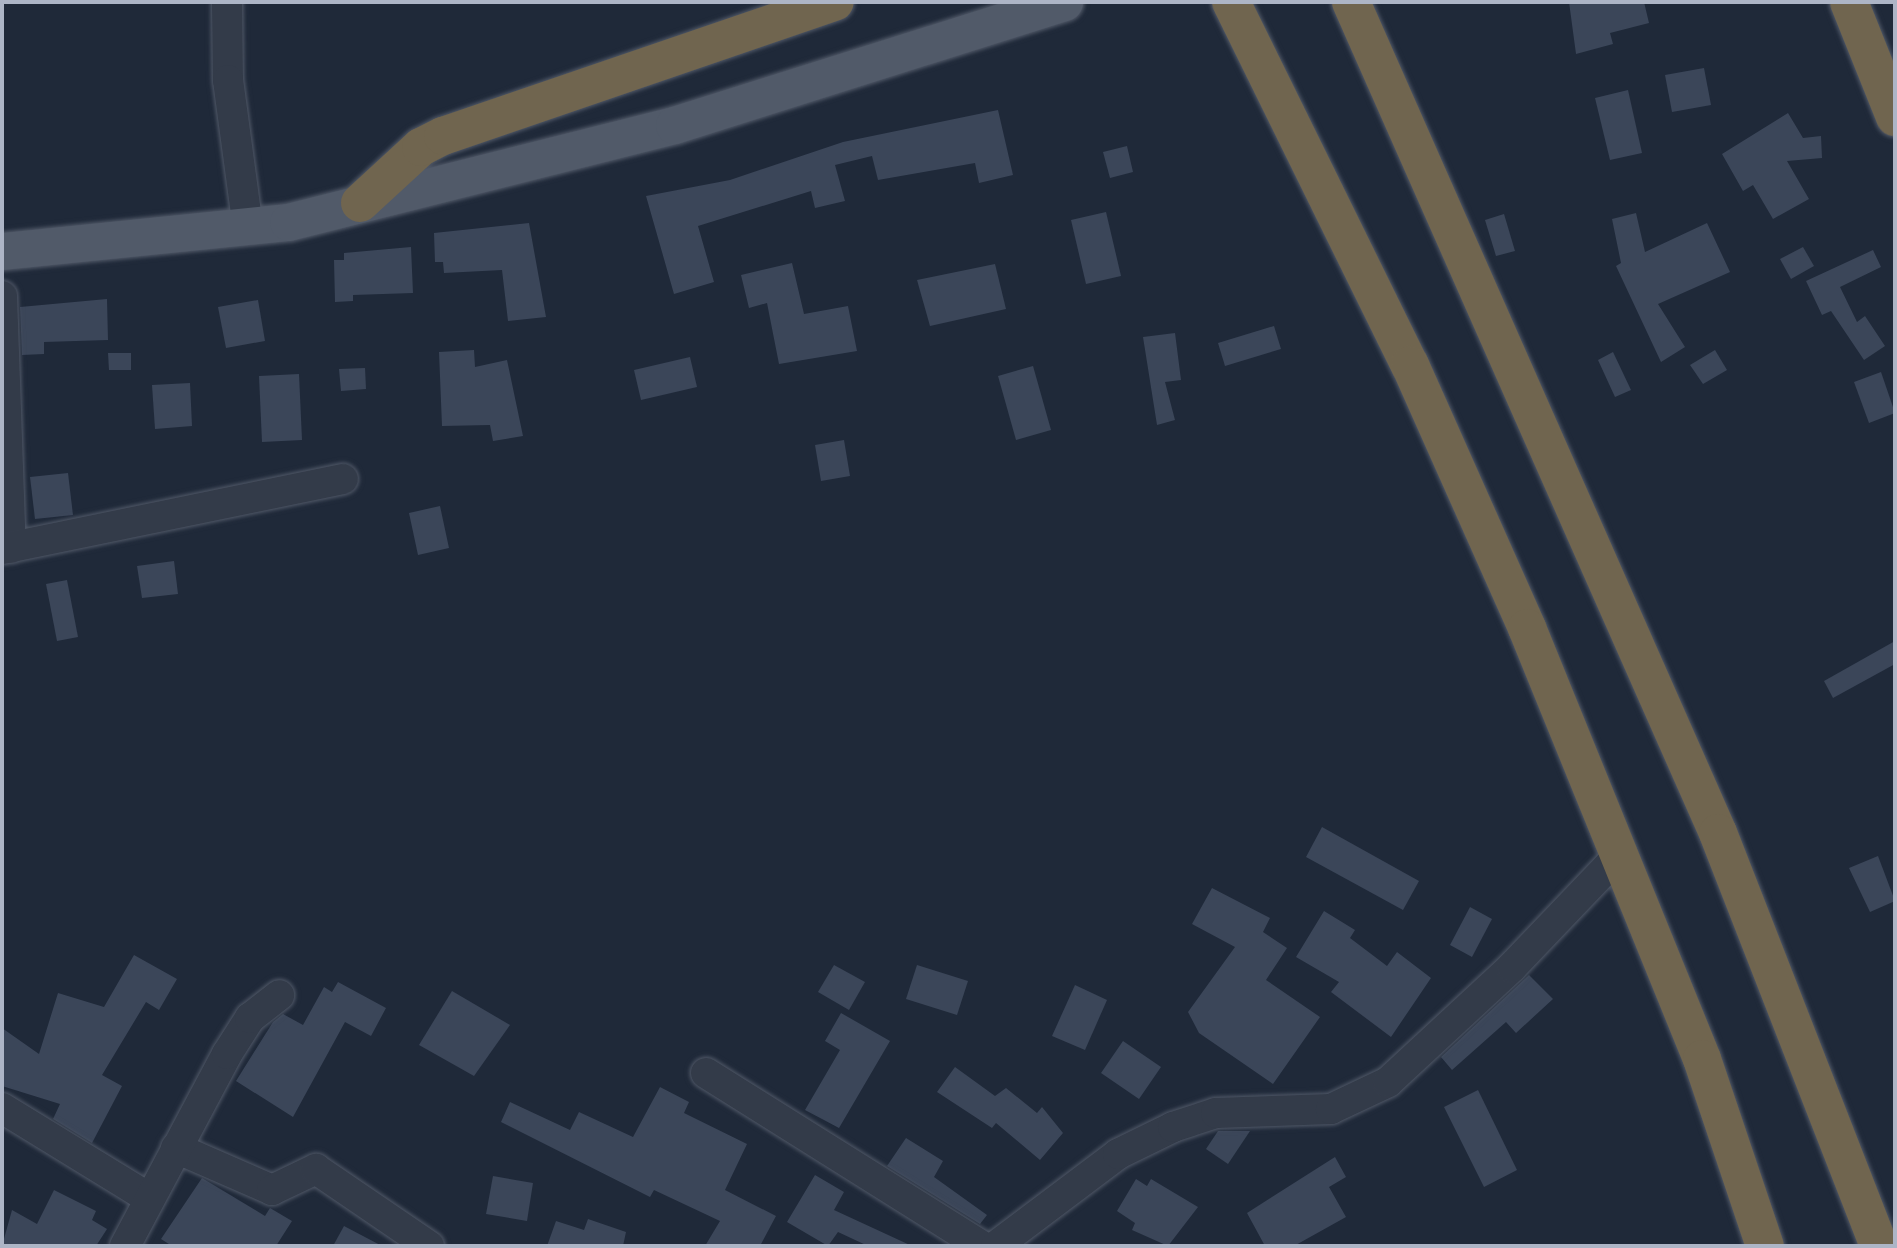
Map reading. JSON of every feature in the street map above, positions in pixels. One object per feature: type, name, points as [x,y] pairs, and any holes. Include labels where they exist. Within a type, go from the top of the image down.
[{"type":"highway","points":[[360,203],[421,147],[443,136],[835,2]]},
{"type":"highway","points":[[1231,2],[1410,365],[1620,854],[1702,1059],[1765,1246]]},
{"type":"highway","points":[[1351,2],[1718,834],[1879,1246]]},
{"type":"highway","points":[[1849,2],[1895,117]]},
{"type":"main road","points":[[2,251],[248,228],[360,203],[674,125],[1063,2]]},
{"type":"street","points":[[227,2],[228,80],[248,228]]},
{"type":"street","points":[[2,296],[6,549],[343,479]]},
{"type":"street","points":[[996,1246],[1118,1154],[1173,1127],[1216,1113],[1331,1109],[1388,1082],[1512,967],[1620,854]]},
{"type":"street","points":[[125,1246],[244,1027],[279,995]]},
{"type":"street","points":[[706,1073],[982,1246]]},
{"type":"street","points":[[2,1108],[149,1198]]},
{"type":"street","points":[[176,1148],[272,1190],[316,1169],[429,1246]]},
{"type":"building","points":[[1569,2],[1644,2],[1649,23],[1610,33],[1613,44],[1576,54]]},
{"type":"building","points":[[1704,68],[1711,105],[1672,112],[1665,75]]},
{"type":"building","points":[[1628,90],[1642,153],[1610,160],[1595,98]]},
{"type":"building","points":[[998,110],[1013,175],[979,183],[975,163],[878,180],[872,156],[835,165],[845,201],[815,208],[811,191],[698,226],[714,282],[674,294],[646,196],[730,180],[843,142]]},
{"type":"building","points":[[1788,113],[1803,138],[1821,136],[1822,158],[1787,161],[1809,199],[1773,219],[1753,185],[1743,191],[1722,154]]},
{"type":"building","points":[[1127,146],[1133,172],[1110,178],[1103,152]]},
{"type":"building","points":[[1106,212],[1121,276],[1086,284],[1071,220]]},
{"type":"building","points":[[1636,213],[1645,252],[1707,223],[1730,272],[1658,304],[1685,347],[1661,362],[1616,266],[1621,263],[1612,219]]},
{"type":"building","points":[[1504,214],[1515,251],[1496,256],[1485,220]]},
{"type":"building","points":[[529,223],[546,317],[508,321],[502,270],[444,273],[443,262],[435,262],[434,233]]},
{"type":"building","points":[[411,247],[413,293],[353,295],[353,301],[335,302],[334,260],[344,260],[344,253]]},
{"type":"building","points":[[1803,247],[1814,266],[1791,279],[1780,259]]},
{"type":"building","points":[[1873,250],[1881,267],[1840,287],[1857,322],[1865,316],[1885,346],[1864,360],[1831,311],[1822,315],[1806,281]]},
{"type":"building","points":[[792,263],[804,314],[848,306],[857,351],[779,364],[767,303],[749,308],[741,275]]},
{"type":"building","points":[[995,264],[1006,309],[930,326],[917,280]]},
{"type":"building","points":[[107,299],[108,340],[44,342],[44,354],[22,355],[20,307]]},
{"type":"building","points":[[258,300],[265,341],[226,348],[218,307]]},
{"type":"building","points":[[1274,326],[1281,349],[1225,366],[1218,343]]},
{"type":"building","points":[[1175,333],[1181,380],[1165,382],[1175,420],[1157,425],[1143,337]]},
{"type":"building","points":[[474,350],[475,367],[507,360],[523,436],[493,441],[490,425],[442,426],[439,352]]},
{"type":"building","points":[[1715,350],[1727,370],[1703,384],[1690,365]]},
{"type":"building","points":[[1613,352],[1631,390],[1615,397],[1598,360]]},
{"type":"building","points":[[108,353],[131,353],[131,370],[109,370]]},
{"type":"building","points":[[690,357],[697,387],[641,400],[634,370]]},
{"type":"building","points":[[1033,366],[1051,430],[1016,440],[998,376]]},
{"type":"building","points":[[365,368],[366,389],[341,391],[339,369]]},
{"type":"building","points":[[1881,372],[1895,413],[1869,423],[1854,382]]},
{"type":"building","points":[[299,374],[302,440],[262,442],[259,376]]},
{"type":"building","points":[[190,383],[192,426],[155,429],[152,385]]},
{"type":"building","points":[[844,440],[850,476],[821,481],[815,445]]},
{"type":"building","points":[[68,473],[73,515],[35,519],[30,477]]},
{"type":"building","points":[[440,506],[449,548],[418,555],[409,513]]},
{"type":"building","points":[[174,561],[178,594],[142,598],[137,566]]},
{"type":"building","points":[[67,580],[78,637],[57,641],[46,584]]},
{"type":"building","points":[[1895,641],[1895,664],[1833,698],[1824,681]]},
{"type":"building","points":[[1322,827],[1419,881],[1403,910],[1306,857]]},
{"type":"building","points":[[1878,856],[1895,901],[1870,912],[1849,868]]},
{"type":"building","points":[[1212,888],[1270,918],[1263,932],[1287,948],[1266,980],[1320,1017],[1273,1084],[1199,1033],[1188,1012],[1235,947],[1192,924]]},
{"type":"building","points":[[1470,907],[1492,919],[1472,957],[1450,945]]},
{"type":"building","points":[[1324,911],[1355,930],[1350,938],[1387,966],[1397,952],[1431,978],[1391,1037],[1331,992],[1339,982],[1296,957]]},
{"type":"building","points":[[134,955],[177,979],[159,1010],[146,1002],[102,1075],[122,1086],[92,1143],[53,1119],[60,1104],[2,1086],[2,1028],[39,1054],[58,993],[104,1007]]},
{"type":"building","points":[[834,965],[865,982],[849,1010],[818,992]]},
{"type":"building","points":[[917,965],[968,981],[957,1015],[906,999]]},
{"type":"building","points":[[1529,975],[1553,999],[1516,1033],[1506,1022],[1452,1070],[1441,1057]]},
{"type":"building","points":[[338,982],[386,1008],[371,1036],[345,1022],[293,1117],[236,1081],[273,1022],[283,1014],[303,1025],[324,987],[332,992]]},
{"type":"building","points":[[1075,985],[1107,1000],[1085,1050],[1052,1036]]},
{"type":"building","points":[[452,991],[510,1025],[474,1076],[419,1045]]},
{"type":"building","points":[[841,1013],[890,1041],[839,1128],[805,1110],[840,1050],[825,1041]]},
{"type":"building","points":[[1123,1041],[1161,1067],[1139,1099],[1101,1073]]},
{"type":"building","points":[[955,1067],[995,1096],[1006,1088],[1037,1113],[1042,1107],[1063,1133],[1040,1160],[996,1123],[992,1128],[937,1092]]},
{"type":"building","points":[[660,1087],[689,1102],[684,1113],[747,1144],[725,1190],[776,1216],[760,1246],[705,1246],[720,1221],[654,1190],[650,1197],[501,1122],[510,1102],[570,1130],[579,1112],[633,1137]]},
{"type":"building","points":[[1478,1090],[1517,1170],[1484,1187],[1444,1107]]},
{"type":"building","points":[[1218,1131],[1250,1131],[1228,1164],[1206,1149]]},
{"type":"building","points":[[906,1138],[943,1161],[934,1177],[987,1215],[980,1224],[887,1166]]},
{"type":"building","points":[[1335,1157],[1346,1177],[1329,1187],[1346,1217],[1294,1246],[1265,1246],[1247,1213]]},
{"type":"building","points":[[815,1175],[844,1192],[834,1210],[912,1246],[868,1246],[838,1232],[828,1246],[787,1222]]},
{"type":"building","points":[[493,1176],[533,1183],[527,1221],[486,1214]]},
{"type":"building","points":[[202,1178],[265,1216],[270,1208],[292,1221],[276,1246],[172,1246],[161,1239]]},
{"type":"building","points":[[1136,1179],[1147,1186],[1151,1179],[1198,1207],[1168,1246],[1132,1230],[1135,1223],[1117,1211]]},
{"type":"building","points":[[54,1190],[96,1211],[92,1220],[107,1229],[96,1246],[2,1246],[12,1210],[37,1224]]},
{"type":"building","points":[[588,1219],[626,1232],[623,1246],[547,1246],[556,1221],[584,1230]]},
{"type":"building","points":[[344,1226],[382,1246],[333,1246]]}]
